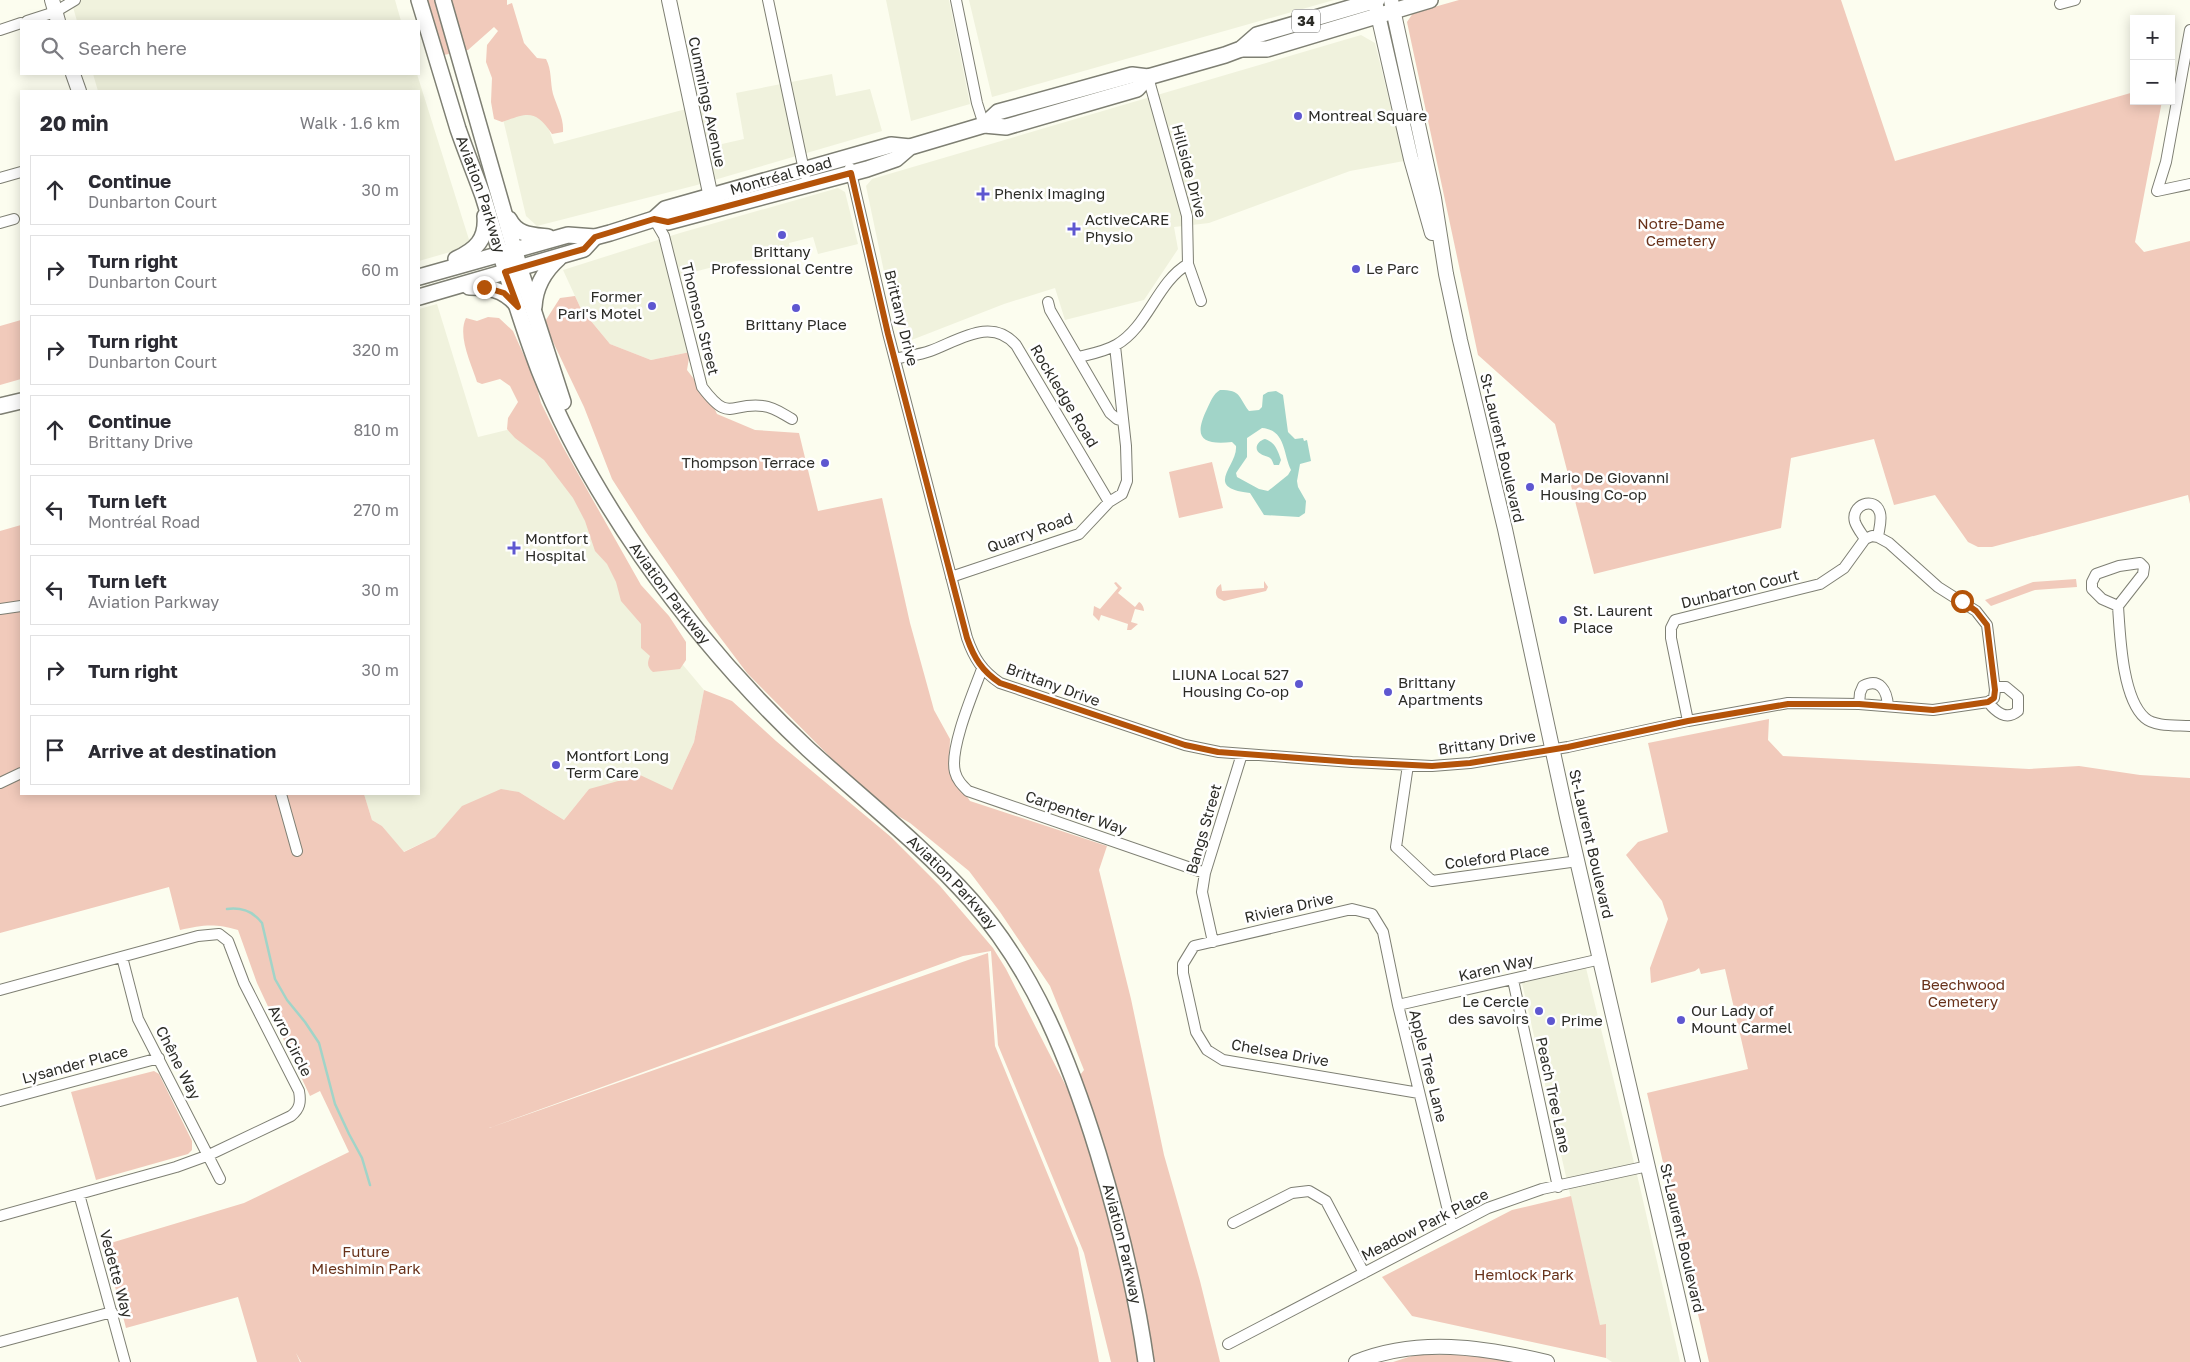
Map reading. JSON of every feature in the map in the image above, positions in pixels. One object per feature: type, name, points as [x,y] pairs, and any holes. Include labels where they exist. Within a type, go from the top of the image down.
[{"type":"main road","name":"Aviation Parkway","points":[[419,0],[460,134],[482,195],[513,270],[534,314],[569,418],[602,493]]},
{"type":"main road","name":"Aviation Parkway","points":[[443,0],[503,207],[507,252]]},
{"type":"main road","name":"Cummings Avenue","points":[[669,0],[712,204]]},
{"type":"main road","name":"Montréal Road","points":[[712,204],[803,168],[891,145],[910,147],[984,125],[998,112],[1132,75],[1148,77],[1241,49],[1267,49],[1376,4],[1392,5],[1430,0]]},
{"type":"main road","name":"St-Laurent Boulevard","points":[[1376,4],[1408,112]]},
{"type":"main road","name":"St-Laurent Boulevard","points":[[1392,5],[1408,112],[1414,168],[1446,274],[1505,529],[1552,749],[1693,1362]]},
{"type":"main road","points":[[74,75],[78,90]]},
{"type":"main road","name":"Montréal Road","points":[[421,277],[557,237],[568,235],[595,237],[654,219],[665,209],[712,204],[808,185],[896,160],[910,147]]},
{"type":"main road","points":[[421,277],[469,253],[480,242],[485,226],[482,195]]},
{"type":"main road","points":[[503,207],[513,226],[521,233],[557,237]]},
{"type":"main road","name":"Montréal Road","points":[[420,297],[584,249],[595,237]]},
{"type":"main road","points":[[534,314],[534,297],[540,280],[560,257]]},
{"type":"main road","name":"Aviation Parkway","points":[[513,270],[518,307],[538,367],[557,410],[580,456],[602,493],[660,583],[721,660],[791,732],[938,865],[974,904],[1020,967],[1061,1046],[1090,1125],[1112,1198],[1129,1266],[1146,1362]]},
{"type":"main road","points":[[455,287],[484,287],[498,290],[509,297],[518,307]]},
{"type":"main road","points":[[0,406],[20,400]]},
{"type":"main road","points":[[1356,1362],[1378,1353],[1410,1348],[1456,1346],[1499,1351],[1547,1362]]},
{"type":"street","points":[[30,20],[55,11],[75,0]]},
{"type":"street","points":[[768,0],[808,185]]},
{"type":"street","points":[[956,0],[977,103],[984,125]]},
{"type":"street","points":[[2060,4],[2075,0]]},
{"type":"street","points":[[0,30],[20,23]]},
{"type":"street","points":[[2190,30],[2166,162],[2157,191],[2190,184]]},
{"type":"street","name":"Hillside Drive","points":[[1148,77],[1187,216],[1188,264],[1200,301]]},
{"type":"street","name":"Brittany Drive","points":[[847,157],[895,359],[967,638],[974,657],[982,669],[1000,683],[1116,723],[1185,745],[1242,754],[1448,766],[1552,749]]},
{"type":"street","points":[[0,178],[20,172]]},
{"type":"street","points":[[0,223],[14,219]]},
{"type":"street","name":"Thomson Street","points":[[654,219],[664,236],[702,387],[714,403],[722,408],[772,407],[792,419]]},
{"type":"street","points":[[1079,357],[1115,346],[1124,340],[1143,318],[1178,270],[1188,264]]},
{"type":"street","points":[[1048,302],[1050,310],[1110,413],[1116,419],[1123,421]]},
{"type":"street","name":"Rockledge Road","points":[[895,359],[927,352],[958,341],[975,332],[998,332],[1008,336],[1016,345],[1109,502]]},
{"type":"street","name":"Quarry Road","points":[[951,577],[1079,534],[1109,502],[1122,494],[1127,481],[1115,346]]},
{"type":"street","points":[[1552,749],[1577,746],[1688,721],[1788,704],[1859,704],[1933,710],[1988,702],[1994,698],[1995,687],[1987,625],[1976,611],[1938,587],[1889,543],[1878,537],[1872,536],[1865,539],[1854,520],[1858,507],[1870,503],[1876,506],[1880,512],[1878,537]]},
{"type":"street","name":"Dunbarton Court","points":[[1688,721],[1671,638],[1671,628],[1675,620],[1820,584],[1844,568],[1865,539]]},
{"type":"street","points":[[2118,606],[2102,599],[2092,589],[2092,582],[2096,574],[2119,566],[2140,563],[2144,567],[2143,574],[2118,606],[2121,655],[2133,701],[2145,718],[2165,725],[2190,726]]},
{"type":"street","points":[[0,609],[20,606]]},
{"type":"street","name":"Carpenter Way","points":[[982,669],[954,750],[954,765],[959,783],[977,796],[1205,873]]},
{"type":"street","points":[[1859,704],[1863,686],[1874,683],[1880,684],[1886,690],[1888,706]]},
{"type":"street","points":[[1988,702],[2000,714],[2005,716],[2018,711],[2018,697],[2006,687],[1995,687]]},
{"type":"street","name":"Bangs Street","points":[[1213,942],[1202,892],[1205,873],[1242,754]]},
{"type":"street","name":"Coleford Place","points":[[1408,765],[1396,847],[1432,881],[1578,861]]},
{"type":"street","points":[[0,784],[20,774]]},
{"type":"street","points":[[282,795],[297,851]]},
{"type":"street","name":"Riviera Drive","points":[[1213,942],[1352,909],[1372,914]]},
{"type":"street","name":"Apple Tree Lane","points":[[1372,914],[1383,932],[1398,1005],[1452,1226]]},
{"type":"street","name":"Avro Circle","points":[[0,990],[198,936],[219,934],[228,940],[244,983],[299,1091],[300,1102],[298,1110],[291,1116],[209,1155],[0,1216]]},
{"type":"street","name":"Chelsea Drive","points":[[1213,942],[1194,946],[1183,964],[1183,973],[1196,1032],[1207,1050],[1223,1060],[1419,1093]]},
{"type":"street","name":"Chêne Way","points":[[122,956],[138,1019],[220,1179]]},
{"type":"street","name":"Karen Way","points":[[1398,1005],[1601,959]]},
{"type":"street","name":"Peach Tree Lane","points":[[1513,980],[1558,1186]]},
{"type":"street","name":"Lysander Place","points":[[0,1101],[159,1058]]},
{"type":"street","name":"Meadow Park Place","points":[[1228,1344],[1488,1208],[1542,1189],[1648,1166]]},
{"type":"street","points":[[1233,1223],[1292,1193],[1309,1191],[1326,1201],[1364,1272]]},
{"type":"street","name":"Vedette Way","points":[[79,1194],[125,1362]]},
{"type":"street","points":[[0,1342],[112,1312]]},
{"type":"shaded area","points":[[71,0],[395,0],[401,20],[77,20]]},
{"type":"shaded area","points":[[886,0],[949,0],[970,104],[911,121]]},
{"type":"shaded area","points":[[969,0],[1334,0],[992,97]]},
{"type":"shaded area","points":[[1361,35],[1375,43],[1404,161],[1350,171],[1209,223],[1174,227],[1178,249],[1144,300],[1065,320],[1055,288],[1004,304],[909,341],[887,286],[866,186],[872,179]]},
{"type":"shaded area","points":[[832,74],[836,96],[870,89],[882,131],[697,185],[537,226],[526,216],[503,119],[542,109],[554,144],[705,104],[713,146],[744,139],[736,93]]},
{"type":"shaded area","points":[[93,75],[417,75],[471,246],[420,261],[420,90],[98,90]]},
{"type":"shaded area","points":[[838,188],[845,192],[858,244],[818,254],[813,237],[789,243],[791,252],[760,260],[736,261],[686,274],[671,282],[690,352],[651,360],[610,344],[581,309],[563,270],[680,233]]},
{"type":"shaded area","name":"Montfort Hospital","points":[[437,304],[478,437],[532,424],[678,659],[704,690],[694,742],[672,790],[589,789],[564,820],[519,792],[463,806],[435,837],[403,852],[382,826],[372,820],[364,795],[420,795],[420,309]]},
{"type":"shaded area","points":[[1586,968],[1639,1183],[1680,1362],[1612,1362],[1606,1358],[1606,1325],[1600,1326],[1522,983]]},
{"type":"green space","points":[[427,0],[507,0],[507,5],[512,3],[524,43],[537,58],[546,59],[548,63],[553,94],[561,117],[563,132],[552,134],[541,120],[530,115],[502,122],[494,119],[491,102],[492,78],[486,62],[487,45],[498,31],[494,27],[468,50],[444,55]]},
{"type":"green space","name":"Notre-Dame Cemetery","points":[[1459,0],[1841,0],[1895,161],[2130,93],[2130,105],[2161,105],[2135,242],[2144,252],[2190,241],[2190,504],[2188,495],[1992,547],[1978,547],[1968,542],[1935,495],[1894,505],[1874,439],[1791,458],[1781,528],[1594,574],[1555,424],[1478,355],[1407,22],[1413,13]]},
{"type":"green space","name":"Future Mieshimin Park","points":[[575,296],[581,309],[610,344],[651,360],[690,352],[687,370],[711,401],[717,414],[755,430],[799,433],[818,511],[882,498],[910,623],[934,710],[950,739],[949,770],[970,801],[1107,846],[1099,870],[1131,999],[1164,1155],[1200,1281],[1220,1362],[1111,1362],[1084,1253],[998,1045],[991,951],[963,956],[489,1128],[988,953],[995,1046],[1078,1248],[1099,1362],[301,1362],[296,1353],[300,1362],[257,1362],[238,1297],[126,1328],[104,1245],[244,1203],[349,1152],[320,1091],[310,1096],[257,983],[238,930],[222,926],[209,926],[180,930],[169,887],[0,933],[0,531],[20,525],[20,795],[364,795],[372,820],[382,826],[404,852],[435,837],[462,806],[501,789],[519,792],[564,820],[589,789],[640,775],[672,790],[694,742],[704,690],[732,701],[776,741],[891,837],[940,886],[993,948],[1006,969],[1068,1090],[1084,1070],[1050,986],[1000,912],[969,871],[844,771],[747,673],[707,620],[646,532],[612,479],[584,407],[544,323],[560,298]]},
{"type":"green space","points":[[488,317],[499,318],[513,331],[535,380],[541,403],[563,447],[641,585],[669,616],[686,642],[686,660],[680,669],[653,672],[649,667],[650,656],[641,648],[641,624],[621,601],[616,582],[607,564],[595,551],[585,521],[573,498],[544,460],[515,438],[507,429],[508,418],[518,402],[510,386],[500,379],[482,384],[477,382],[464,342],[464,325],[466,318],[477,321]]},
{"type":"green space","points":[[20,320],[20,379],[0,385],[0,326]]},
{"type":"green space","points":[[1212,462],[1223,508],[1179,518],[1169,472]]},
{"type":"green space","points":[[2076,579],[2077,587],[2035,590],[1991,606],[1985,600],[2033,582]]},
{"type":"green space","points":[[1264,581],[1268,587],[1266,591],[1224,601],[1218,598],[1216,594],[1217,588],[1221,584],[1222,591],[1264,588]]},
{"type":"green space","points":[[1116,582],[1122,588],[1118,593],[1135,607],[1139,602],[1144,608],[1144,611],[1135,609],[1131,622],[1138,624],[1131,630],[1127,630],[1128,624],[1101,615],[1099,621],[1093,615],[1094,606],[1100,609],[1118,588],[1114,583]]},
{"type":"green space","name":"Beechwood Cemetery","points":[[1769,719],[1768,740],[1783,756],[2029,769],[2079,766],[2140,775],[2190,778],[2190,1362],[1709,1362],[1647,1093],[1748,1069],[1725,969],[1701,974],[1699,968],[1695,971],[1651,983],[1650,968],[1668,919],[1662,901],[1626,855],[1638,842],[1668,832],[1648,743]]},
{"type":"green space","points":[[154,1071],[159,1074],[192,1141],[192,1150],[188,1154],[96,1180],[71,1092]]},
{"type":"green space","name":"Hemlock Park","points":[[1571,1196],[1600,1325],[1606,1324],[1606,1358],[1412,1316],[1382,1277],[1512,1210]]},
{"type":"green space","points":[[1478,1354],[1510,1362],[1393,1362],[1415,1355]]},
{"type":"water","points":[[1220,390],[1227,390],[1236,393],[1249,411],[1259,410],[1262,407],[1263,395],[1268,392],[1276,391],[1283,395],[1288,432],[1295,439],[1303,438],[1304,441],[1307,440],[1311,461],[1300,464],[1297,481],[1298,487],[1306,501],[1305,513],[1299,517],[1264,515],[1250,493],[1228,486],[1225,481],[1226,475],[1235,454],[1236,446],[1232,442],[1207,441],[1201,433],[1203,419],[1212,398]],"holes":[[[1262,428],[1270,430],[1280,438],[1291,470],[1288,475],[1268,491],[1259,489],[1237,477],[1236,473],[1247,457],[1247,438]]]},
{"type":"water","points":[[1265,439],[1271,442],[1277,450],[1281,460],[1279,465],[1274,465],[1271,459],[1257,450],[1258,444]]},
{"type":"waterway","points":[[227,909],[247,911],[255,915],[262,923],[275,979],[287,1000],[319,1043],[335,1104],[362,1158],[370,1185]]},
{"type":"place","name":"Montreal Square","points":[[1298,116]]},
{"type":"place","name":"Phenix Imaging","points":[[983,194]]},
{"type":"place","name":"ActiveCARE Physio","points":[[1074,229]]},
{"type":"place","name":"Brittany Professional Centre","points":[[782,235]]},
{"type":"place","name":"Le Parc","points":[[1356,269]]},
{"type":"place","name":"Former Pari's Motel","points":[[652,306]]},
{"type":"place","name":"Brittany Place","points":[[796,308]]},
{"type":"place","name":"Thompson Terrace","points":[[825,463]]},
{"type":"place","name":"Mario De Giovanni Housing Co-op","points":[[1530,487]]},
{"type":"place","name":"Montfort Hospital","points":[[514,548]]},
{"type":"place","name":"St. Laurent Place","points":[[1563,620]]},
{"type":"place","name":"LIUNA Local 527 Housing Co-op","points":[[1299,684]]},
{"type":"place","name":"Brittany Apartments","points":[[1388,692]]},
{"type":"place","name":"Montfort Long Term Care","points":[[556,765]]},
{"type":"place","name":"Le Cercle des savoirs","points":[[1539,1011]]},
{"type":"place","name":"Our Lady of Mount Carmel","points":[[1681,1020]]},
{"type":"place","name":"Prime","points":[[1551,1021]]},
{"type":"route","points":[[484,287],[504,293],[518,307],[505,272],[584,249],[595,237],[654,219],[668,222],[851,173],[888,334],[935,508],[967,638],[974,657],[982,669],[1000,683],[1057,704],[1185,745],[1218,752],[1242,754],[1352,762],[1448,766],[1568,747],[1688,721],[1788,704],[1859,704],[1933,710],[1988,702],[1994,698],[1995,690],[1987,625],[1976,611],[1962,601]]}]
